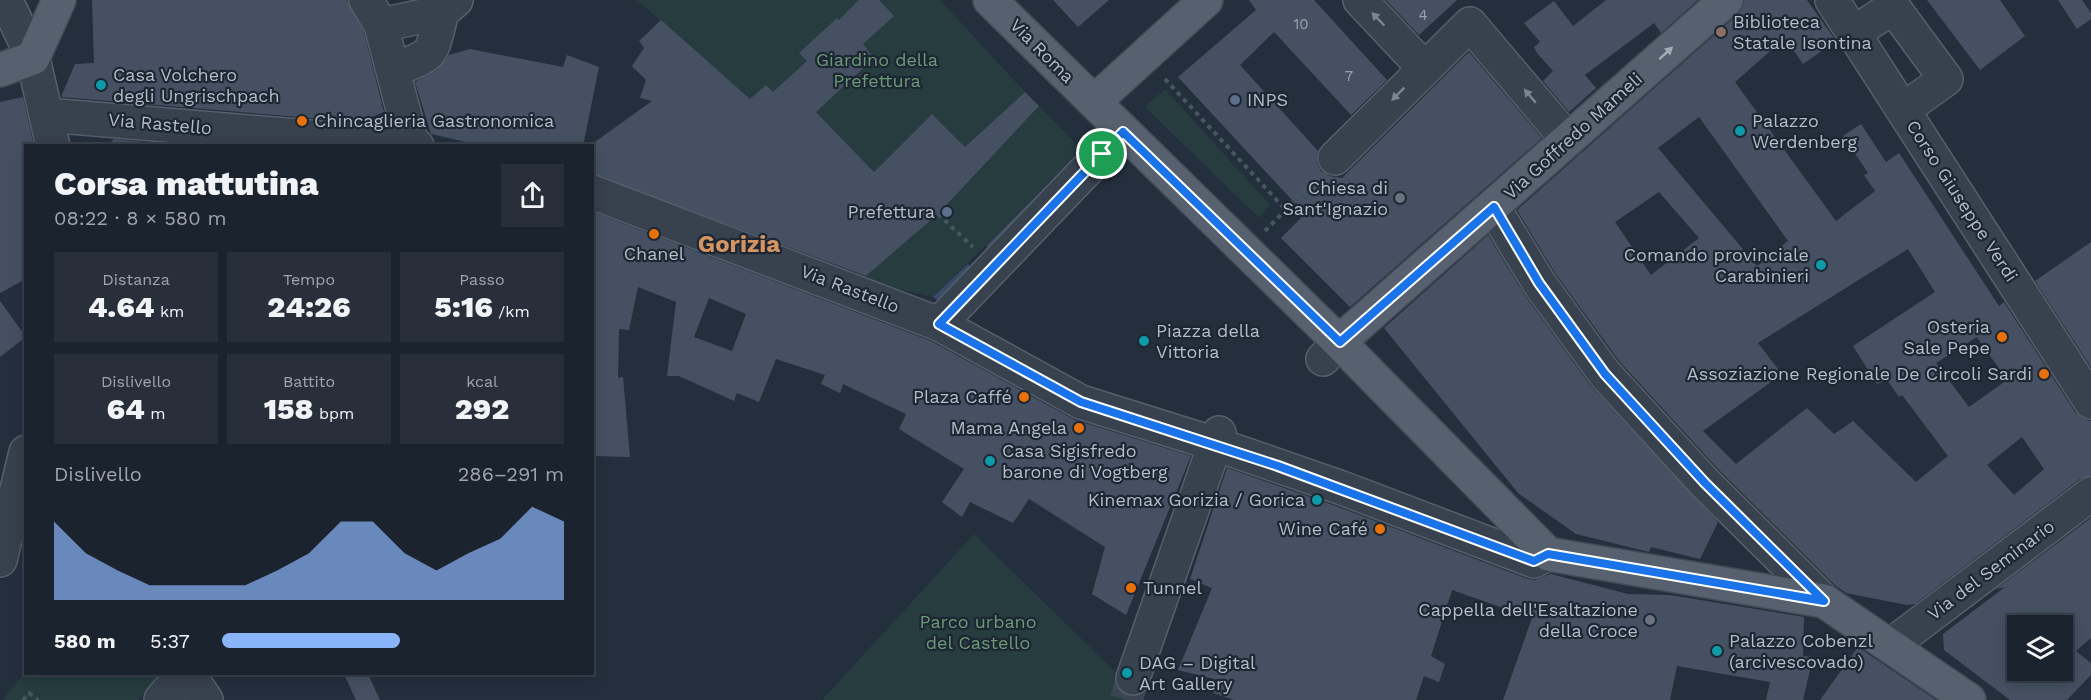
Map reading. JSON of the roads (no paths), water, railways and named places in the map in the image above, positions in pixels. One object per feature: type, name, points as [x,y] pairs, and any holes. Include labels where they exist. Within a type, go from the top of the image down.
[{"type":"main road","points":[[0,70],[33,58],[59,0]]},
{"type":"main road","name":"Via Roma","points":[[990,0],[1094,102]]},
{"type":"main road","points":[[1206,0],[1094,102],[1331,351],[1548,554],[1824,601],[1970,700]]},
{"type":"main road","name":"Via Goffredo Mameli","points":[[1331,351],[1726,0]]},
{"type":"street","points":[[1360,0],[1424,68]]},
{"type":"street","name":"Corso Giuseppe Verdi","points":[[1832,0],[2091,402]]},
{"type":"street","points":[[393,70],[427,57],[432,51],[449,6],[374,13],[414,144]]},
{"type":"street","points":[[1854,33],[1893,7],[1946,79],[1903,110]]},
{"type":"street","points":[[11,11],[33,58],[50,130]]},
{"type":"street","points":[[1335,158],[1470,24],[1568,140]]},
{"type":"street","name":"Via Rastello","points":[[50,130],[390,144]]},
{"type":"street","points":[[1123,132],[993,266],[943,323],[1081,402],[1217,438],[1534,561],[1548,554]]},
{"type":"street","name":"Via Rastello","points":[[594,199],[943,323]]},
{"type":"street","points":[[1494,207],[1539,283],[1605,374],[1705,483],[1824,601]]},
{"type":"street","points":[[1133,678],[1217,438]]},
{"type":"street","points":[[0,560],[24,460]]},
{"type":"street","name":"Via del Seminario","points":[[1890,646],[2091,494]]},
{"type":"street","points":[[161,700],[168,690],[179,683],[197,685]]},
{"type":"water","points":[[1082,150],[1089,158],[992,253],[986,246]]},
{"type":"water","points":[[968,264],[975,271],[941,302],[933,297]]},
{"type":"tunnel","points":[[1126,700],[1133,678]]},
{"type":"place","name":"Biblioteca Statale Isontina","points":[[1721,32]]},
{"type":"place","name":"Casa Volchero degli Ungrischpach","points":[[101,85]]},
{"type":"place","name":"INPS","points":[[1235,100]]},
{"type":"place","name":"Chincaglieria Gastronomica","points":[[302,121]]},
{"type":"place","name":"Palazzo Werdenberg","points":[[1740,131]]},
{"type":"place","name":"Chiesa di Sant'Ignazio","points":[[1400,198]]},
{"type":"place","name":"Prefettura","points":[[947,212]]},
{"type":"place","name":"Chanel","points":[[654,234]]},
{"type":"place","name":"Comando provinciale Carabinieri","points":[[1821,265]]},
{"type":"place","name":"Osteria Sale Pepe","points":[[2002,337]]},
{"type":"place","name":"Piazza della Vittoria","points":[[1144,341]]},
{"type":"place","name":"Assoziazione Regionale De Circoli Sardi","points":[[2044,374]]},
{"type":"place","name":"Plaza Caffé","points":[[1024,397]]},
{"type":"place","name":"Mama Angela","points":[[1079,428]]},
{"type":"place","name":"Casa Sigisfredo barone di Vogtberg","points":[[990,461]]},
{"type":"place","name":"Kinemax Gorizia / Gorica","points":[[1317,500]]},
{"type":"place","name":"Wine Café","points":[[1380,529]]},
{"type":"place","name":"Tunnel","points":[[1131,588]]},
{"type":"place","name":"Cappella dell'Esaltazione della Croce","points":[[1650,620]]},
{"type":"place","name":"Palazzo Cobenzl (arcivescovado)","points":[[1717,651]]},
{"type":"place","name":"DAG – Digital Art Gallery","points":[[1127,673]]},
{"type":"district","name":"Gorizia","points":[[739,244]]},
{"type":"park label","name":"Giardino della Prefettura","points":[[877,70]]},
{"type":"park label","name":"Parco urbano del Castello","points":[[978,632]]}]
